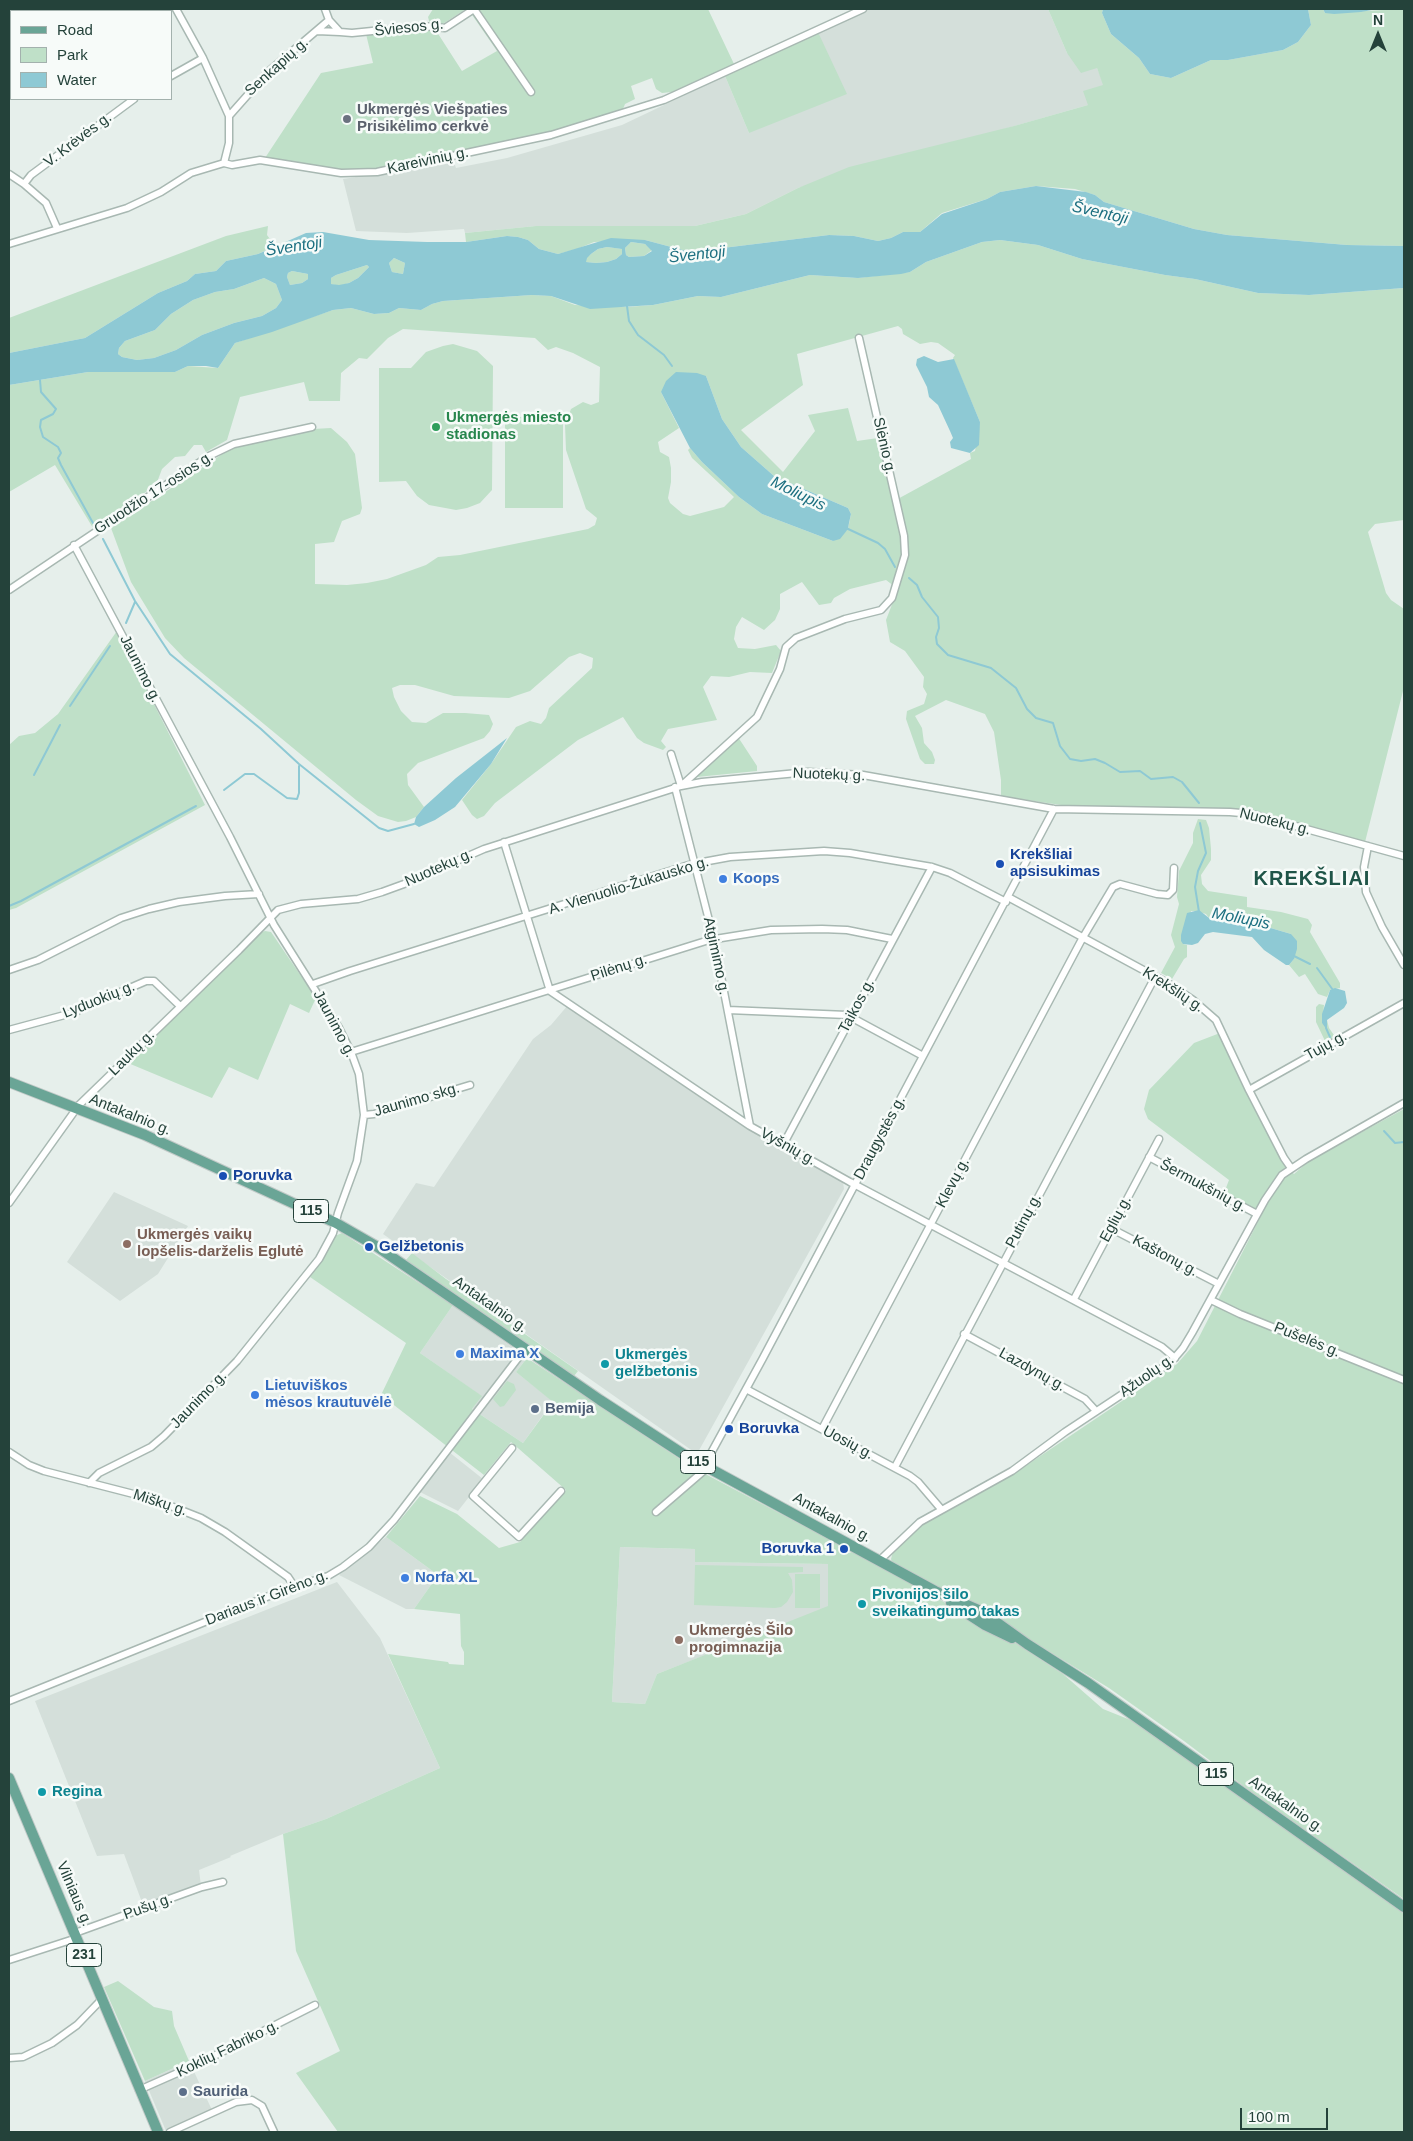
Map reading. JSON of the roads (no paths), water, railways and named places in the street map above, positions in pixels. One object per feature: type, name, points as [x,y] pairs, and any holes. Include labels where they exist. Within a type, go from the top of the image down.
[{"type":"main road","name":"Antakalnio g.","points":[[9,1082],[76,1110],[146,1135],[336,1222],[462,1303],[525,1349],[647,1431],[706,1467],[935,1591],[981,1611],[1088,1684],[1404,1907]]},
{"type":"main road","name":"Vilniaus g.","points":[[9,1778],[158,2132]]},
{"type":"street","points":[[176,9],[203,58],[229,116],[229,143],[224,163]]},
{"type":"street","points":[[325,9],[329,20],[340,32]]},
{"type":"street","points":[[474,9],[531,92]]},
{"type":"street","name":"Šviesos g.","points":[[317,31],[368,33],[422,26],[445,28],[474,9]]},
{"type":"street","name":"Kareivinių g.","points":[[9,244],[127,208],[161,192],[191,173],[224,163],[232,165],[260,160],[341,173],[377,172],[551,134],[664,100],[863,9]]},
{"type":"street","name":"Senkapių g.","points":[[229,116],[268,72],[329,20]]},
{"type":"street","points":[[172,75],[203,58]]},
{"type":"street","name":"V. Krėvės g.","points":[[24,184],[31,175],[133,100]]},
{"type":"street","points":[[9,174],[46,203],[57,228]]},
{"type":"street","name":"Slėnio g.","points":[[678,787],[757,717],[780,669],[786,647],[796,638],[845,619],[881,610],[888,605],[892,598],[905,555],[904,536],[859,338]]},
{"type":"street","name":"Gruodžio 17-osios g.","points":[[9,590],[209,456],[226,447],[312,427]]},
{"type":"street","name":"Jaunimo g.","points":[[74,545],[270,917],[313,984],[351,1052],[359,1074],[364,1115],[357,1161],[334,1233],[319,1259],[237,1361],[181,1419],[151,1447],[99,1474],[89,1483]]},
{"type":"street","name":"Atgimimo g.","points":[[672,754],[695,863],[714,940],[750,1126]]},
{"type":"street","name":"Nuotekų g.","points":[[270,917],[278,910],[287,906],[325,900],[358,899],[382,892],[504,842],[678,787],[702,782],[808,772],[862,775],[1054,810],[1244,813],[1404,856]]},
{"type":"street","name":"Draugystės g.","points":[[706,1467],[746,1388],[1054,810]]},
{"type":"street","points":[[504,842],[550,991]]},
{"type":"street","points":[[1368,846],[1363,875],[1366,892],[1382,927],[1404,965]]},
{"type":"street","name":"A. Vienuolio-Žukausko g.","points":[[313,984],[695,863],[730,858],[824,851],[850,852],[932,867],[950,873],[1007,899]]},
{"type":"street","name":"Taikos g.","points":[[783,1145],[932,867]]},
{"type":"street","name":"Klevų g.","points":[[822,1429],[1084,937],[1113,887],[1120,884],[1168,895],[1173,890],[1174,868]]},
{"type":"street","points":[[9,970],[38,960],[121,918],[150,908],[206,898],[259,894]]},
{"type":"street","name":"Krekšlių g.","points":[[1007,899],[1084,937],[1155,976],[1194,1000],[1216,1020],[1249,1090],[1291,1168]]},
{"type":"street","name":"Laukų g.","points":[[9,1202],[76,1110],[180,1006],[240,950],[270,917]]},
{"type":"street","name":"Pilėnų g.","points":[[351,1052],[714,940],[771,930],[822,929],[847,930],[892,939]]},
{"type":"street","name":"Putinų g.","points":[[895,1467],[1155,976]]},
{"type":"street","name":"Lyduokių g.","points":[[9,1030],[72,1013],[146,981],[154,981],[180,1006]]},
{"type":"street","name":"Vyšnių g.","points":[[550,991],[750,1126],[855,1184],[1074,1298],[1162,1347],[1175,1358]]},
{"type":"street","name":"Tujų g.","points":[[1249,1090],[1404,1003]]},
{"type":"street","points":[[728,1010],[837,1014],[851,1017],[923,1056]]},
{"type":"street","name":"Jaunimo skg.","points":[[364,1115],[374,1114],[470,1085]]},
{"type":"street","name":"Ąžuolų g.","points":[[879,1561],[911,1528],[941,1509],[1012,1471],[1175,1358],[1188,1341],[1276,1182],[1291,1168],[1404,1103]]},
{"type":"street","name":"Eglių g.","points":[[1074,1298],[1159,1139]]},
{"type":"street","name":"Šermukšnių g.","points":[[1149,1157],[1258,1214]]},
{"type":"street","name":"Kaštonų g.","points":[[1112,1228],[1219,1284]]},
{"type":"street","name":"Pušelės g.","points":[[1211,1300],[1240,1314],[1404,1380]]},
{"type":"street","name":"Lazdynų g.","points":[[964,1334],[1085,1399],[1096,1411]]},
{"type":"street","name":"Dariaus ir Girėno g.","points":[[9,1701],[294,1586],[335,1572],[359,1556],[380,1536],[414,1496],[525,1349]]},
{"type":"street","name":"Uosių g.","points":[[746,1388],[895,1467],[918,1482],[941,1509]]},
{"type":"street","points":[[512,1448],[473,1496],[519,1538],[562,1491]]},
{"type":"street","name":"Miškų g.","points":[[9,1452],[30,1465],[60,1476],[161,1501],[201,1518],[225,1532],[288,1576],[294,1586]]},
{"type":"street","points":[[656,1512],[706,1467]]},
{"type":"street","name":"Pušų g.","points":[[9,1960],[202,1887],[222,1882]]},
{"type":"street","points":[[9,2058],[22,2057],[52,2043],[77,2025],[102,1999]]},
{"type":"street","name":"Koklių Fabriko g.","points":[[139,2090],[200,2064],[315,2005]]},
{"type":"street","points":[[170,2132],[236,2102],[252,2100],[262,2106],[274,2132]]},
{"type":"water","points":[[1103,9],[1308,9],[1311,25],[1298,42],[1283,50],[1228,60],[1211,60],[1171,78],[1150,74],[1139,58],[1111,34],[1102,13]]},
{"type":"water","points":[[1323,9],[1377,9],[1334,14],[1325,13]]},
{"type":"water","name":"Šventoji","points":[[1036,186],[1086,192],[1095,195],[1104,202],[1194,229],[1227,235],[1347,245],[1404,246],[1404,288],[1309,295],[1258,293],[1195,279],[1082,259],[1038,245],[1000,240],[982,242],[926,262],[910,272],[901,274],[858,278],[810,275],[721,297],[698,296],[653,305],[590,309],[551,296],[532,295],[443,301],[421,310],[399,308],[389,313],[374,314],[351,308],[333,310],[235,343],[218,368],[188,366],[175,372],[88,372],[9,385],[9,353],[85,338],[158,293],[187,281],[195,274],[216,271],[226,261],[258,254],[306,233],[323,232],[369,240],[427,242],[466,242],[507,236],[528,240],[539,249],[558,254],[611,238],[645,240],[690,252],[829,235],[854,236],[878,241],[891,238],[903,232],[920,232],[942,214],[987,199],[1000,192]],"holes":[[[631,242],[645,244],[652,251],[644,256],[629,257],[626,255],[625,248]],[[607,247],[622,249],[622,254],[616,259],[607,262],[586,262],[591,254],[598,249]],[[394,258],[405,263],[403,274],[392,272],[389,263]],[[367,265],[369,267],[358,278],[349,283],[331,284],[331,278]],[[292,271],[308,274],[308,279],[302,283],[290,285],[287,277],[288,273]],[[264,278],[276,284],[282,300],[276,308],[262,316],[234,323],[202,335],[176,350],[154,358],[137,360],[122,357],[118,354],[119,348],[125,341],[155,330],[171,314],[193,300],[215,292],[234,289]]]},
{"type":"water","points":[[924,356],[938,362],[954,359],[980,422],[979,445],[970,453],[951,448],[950,442],[953,438],[938,405],[929,397],[927,387],[916,365],[917,359]]},
{"type":"water","points":[[676,372],[697,373],[706,376],[722,419],[741,447],[774,476],[848,508],[851,514],[848,529],[840,539],[833,541],[762,514],[739,497],[702,462],[690,448],[661,392],[666,381]]},
{"type":"water","points":[[507,738],[491,764],[455,807],[435,820],[419,827],[414,824],[416,817],[424,807],[456,778]]},
{"type":"water","points":[[1199,910],[1209,918],[1257,924],[1291,934],[1297,941],[1294,959],[1289,965],[1286,965],[1264,950],[1252,937],[1213,932],[1205,934],[1198,943],[1192,945],[1183,944],[1181,935],[1187,913]]},
{"type":"water","points":[[1335,988],[1345,991],[1347,1003],[1344,1008],[1327,1020],[1327,1030],[1322,1023],[1322,1014],[1330,990]]},
{"type":"waterway","name":"Moliupis","points":[[627,306],[629,321],[638,335],[664,355],[672,366]]},
{"type":"waterway","points":[[40,380],[41,392],[56,409],[53,414],[41,420],[40,427],[43,437],[58,447],[61,453],[58,458],[61,465],[93,523]]},
{"type":"waterway","name":"Moliupis","points":[[846,528],[878,543],[885,549],[895,567]]},
{"type":"waterway","points":[[103,539],[135,601],[170,654],[261,729],[299,764],[379,828],[388,831],[414,824]]},
{"type":"waterway","name":"Moliupis","points":[[909,578],[917,585],[922,597],[938,617],[937,644],[948,655],[991,668],[1016,688],[1027,709],[1036,718],[1053,723],[1060,746],[1070,759],[1081,761],[1095,759],[1120,772],[1140,771],[1151,779],[1173,777],[1182,782],[1199,803]]},
{"type":"waterway","points":[[126,623],[135,602]]},
{"type":"waterway","points":[[70,706],[110,646]]},
{"type":"waterway","points":[[34,775],[60,725]]},
{"type":"waterway","points":[[224,790],[245,774],[254,774],[287,798],[297,799],[299,793],[299,766]]},
{"type":"waterway","points":[[9,906],[196,806]]},
{"type":"waterway","name":"Moliupis","points":[[1199,912],[1195,887],[1198,871],[1206,853],[1200,823]]},
{"type":"waterway","name":"Moliupis","points":[[1294,956],[1310,964]]},
{"type":"waterway","name":"Moliupis","points":[[1317,968],[1333,990]]},
{"type":"waterway","name":"Moliupis","points":[[1326,1028],[1330,1037]]},
{"type":"waterway","name":"Moliupis","points":[[1384,1131],[1395,1143],[1404,1142]]},
{"type":"place","name":"Ukmergės Viešpaties Prisikėlimo cerkvė","points":[[347,119]]},
{"type":"place","name":"Ukmergės miesto stadionas","points":[[436,427]]},
{"type":"place","name":"Krekšliai apsisukimas","points":[[1000,864]]},
{"type":"place","name":"Koops","points":[[723,879]]},
{"type":"place","name":"Poruvka","points":[[223,1176]]},
{"type":"place","name":"Ukmergės vaikų lopšelis-darželis Eglutė","points":[[127,1244]]},
{"type":"place","name":"Gelžbetonis","points":[[369,1247]]},
{"type":"place","name":"Maxima X","points":[[460,1354]]},
{"type":"place","name":"Ukmergės gelžbetonis","points":[[605,1364]]},
{"type":"place","name":"Lietuviškos mėsos krautuvėlė","points":[[255,1395]]},
{"type":"place","name":"Bemija","points":[[535,1409]]},
{"type":"place","name":"Boruvka","points":[[729,1429]]},
{"type":"place","name":"Boruvka 1","points":[[844,1549]]},
{"type":"place","name":"Norfa XL","points":[[405,1578]]},
{"type":"place","name":"Pivonijos šilo sveikatingumo takas","points":[[862,1604]]},
{"type":"place","name":"Ukmergės Šilo progimnazija","points":[[679,1640]]},
{"type":"place","name":"Regina","points":[[42,1792]]},
{"type":"place","name":"Saurida","points":[[183,2092]]},
{"type":"district","name":"KREKŠLIAI","points":[[1312,879]]}]
